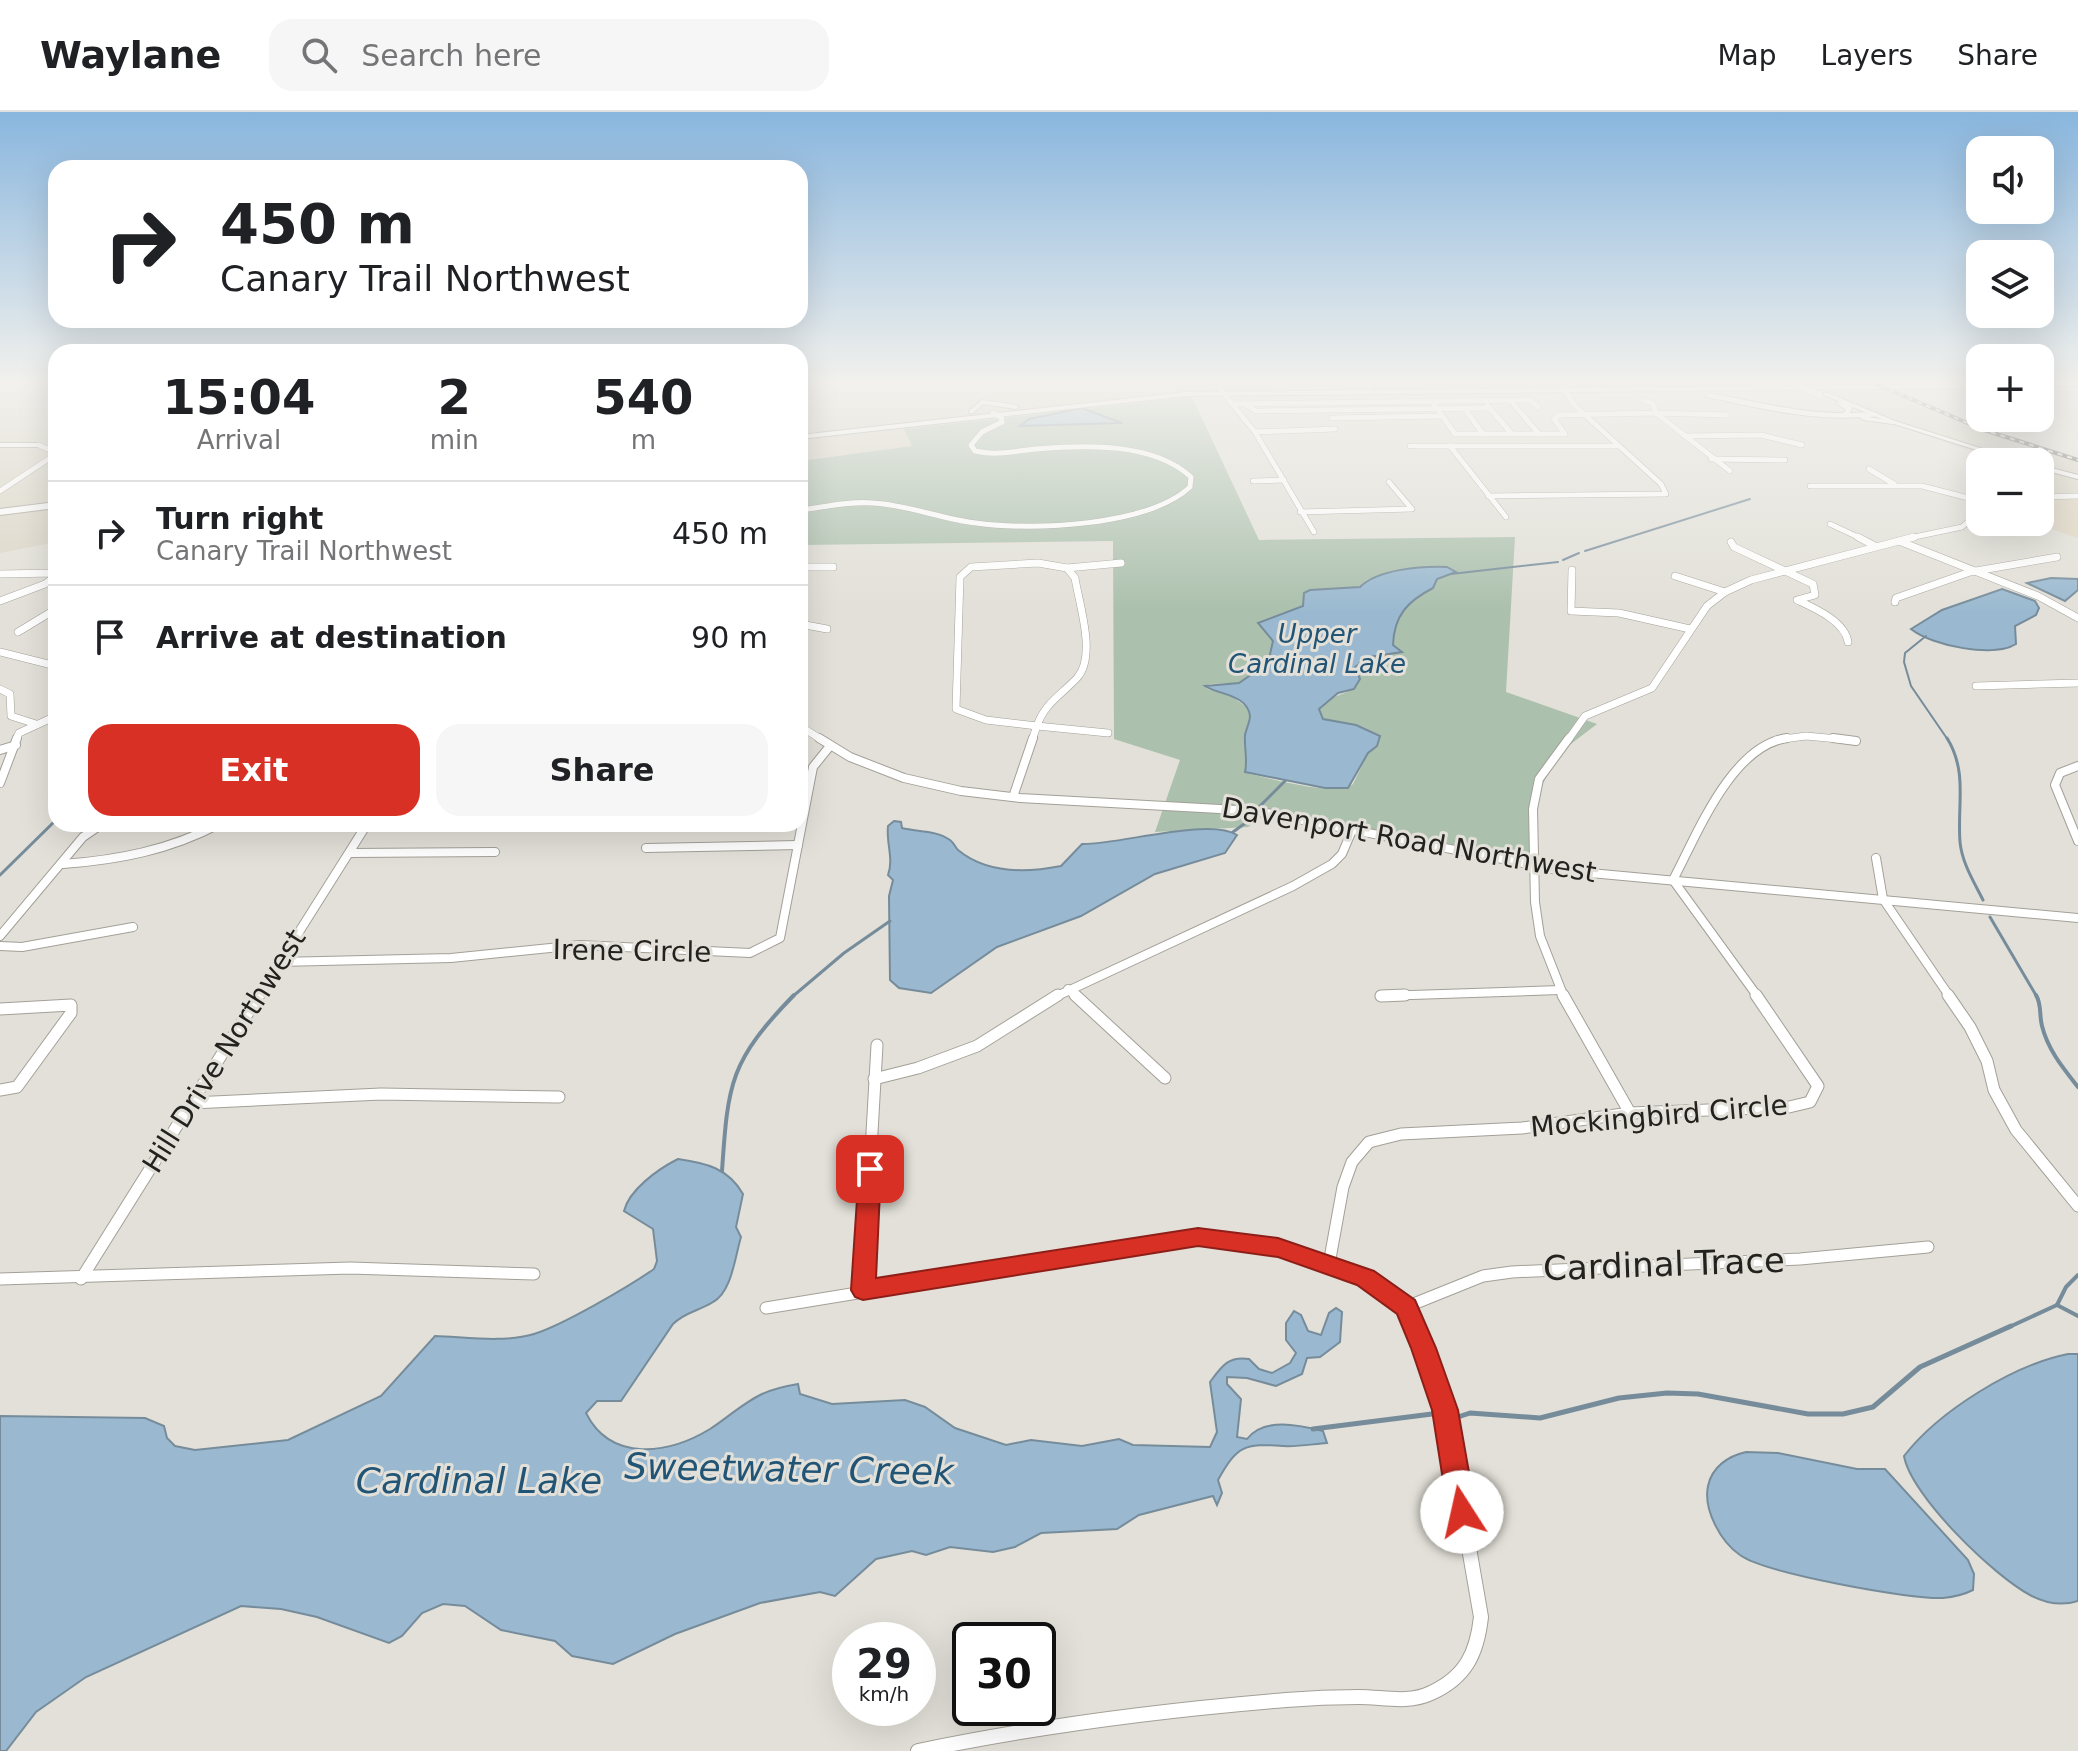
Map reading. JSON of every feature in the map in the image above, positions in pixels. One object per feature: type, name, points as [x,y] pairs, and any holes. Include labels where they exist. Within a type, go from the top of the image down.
[{"type":"highway","points":[[2,512],[48,508]]},
{"type":"main road","points":[[2054,471],[2078,477]]},
{"type":"street","points":[[808,509],[876,502],[969,523],[1038,525],[1142,513],[1171,504],[1190,487],[1191,477],[1180,465],[1159,458]]},
{"type":"street","points":[[1271,458],[1314,532]]},
{"type":"street","points":[[1459,458],[1506,517]]},
{"type":"street","points":[[1488,496],[1666,494],[1661,484],[1631,458]]},
{"type":"street","points":[[1711,459],[1785,460]]},
{"type":"street","points":[[1711,459],[1730,471]]},
{"type":"street","points":[[0,491],[48,460]]},
{"type":"street","points":[[1869,469],[1897,485]]},
{"type":"street","points":[[1253,481],[1284,480]]},
{"type":"street","points":[[1300,512],[1412,509],[1389,482]]},
{"type":"street","points":[[1810,486],[1897,485],[1940,488],[1966,496]]},
{"type":"street","points":[[2054,497],[2078,496]]},
{"type":"street","points":[[1630,1113],[1560,990],[1540,936],[1533,866],[1533,809],[1539,779],[1585,716],[1652,688],[1707,606],[1725,592],[1785,570],[1962,527],[1966,523]]},
{"type":"street","points":[[1830,524],[1875,546]]},
{"type":"street","points":[[1899,541],[1970,572],[2052,599],[2078,618]]},
{"type":"street","points":[[1731,542],[1734,547],[1813,584],[1815,595],[1797,600],[1824,613],[1847,635],[1848,642]]},
{"type":"street","points":[[1895,602],[1896,598],[1970,572],[2057,557]]},
{"type":"street","points":[[1108,733],[981,718],[956,709],[960,577],[979,564],[1038,563],[1067,568],[1121,563]]},
{"type":"street","points":[[808,567],[833,567]]},
{"type":"street","points":[[1013,797],[1036,723],[1054,695],[1080,675],[1086,655],[1075,578],[1067,568]]},
{"type":"street","points":[[1572,570],[1571,611],[1619,613],[1690,629]]},
{"type":"street","points":[[0,574],[48,574]]},
{"type":"street","points":[[1675,576],[1725,592]]},
{"type":"street","points":[[0,601],[48,581]]},
{"type":"street","points":[[18,632],[48,614]]},
{"type":"street","points":[[808,625],[827,629]]},
{"type":"street","points":[[0,652],[48,664]]},
{"type":"street","points":[[1976,686],[2078,683]]},
{"type":"street","points":[[0,689],[10,694],[4,708],[11,716],[35,724]]},
{"type":"street","points":[[0,783],[19,733],[48,720]]},
{"type":"street","name":"Davenport Road Northwest","points":[[808,731],[830,746],[937,786],[1013,797],[1097,804],[1206,806],[1353,828],[1533,866],[2078,918]]},
{"type":"street","points":[[1673,880],[1745,756],[1775,740],[1833,737],[1856,741]]},
{"type":"street","points":[[0,750],[16,745]]},
{"type":"street","name":"Irene Circle","points":[[808,793],[813,767],[830,746]]},
{"type":"street","points":[[2078,766],[2067,767],[2060,773],[2055,785],[2078,841]]},
{"type":"street","points":[[874,1079],[918,1068],[977,1046],[1068,989],[1293,886],[1332,864],[1342,854],[1353,828]]},
{"type":"street","points":[[0,936],[90,832]]},
{"type":"street","points":[[63,864],[103,862],[155,850],[205,832]]},
{"type":"street","name":"Hill Drive Northwest","points":[[81,1279],[362,832]]},
{"type":"street","name":"Irene Circle","points":[[279,962],[451,958],[580,945],[750,953],[768,947],[780,938],[800,832]]},
{"type":"street","points":[[646,848],[798,845]]},
{"type":"street","points":[[350,853],[495,852]]},
{"type":"street","points":[[1876,858],[1883,899],[1970,1027],[1987,1061],[1994,1090],[2016,1130],[2078,1206]]},
{"type":"street","name":"Mockingbird Circle","points":[[1329,1264],[1343,1187],[1352,1162],[1369,1142],[1401,1134],[1522,1128],[1630,1113],[1789,1107],[1810,1102],[1818,1086],[1775,1019],[1673,880]]},
{"type":"street","points":[[0,946],[22,947],[133,927]]},
{"type":"street","points":[[1068,989],[1165,1078]]},
{"type":"street","points":[[1381,996],[1560,990]]},
{"type":"street","points":[[0,1009],[71,1005],[71,1013],[17,1087],[0,1090]]},
{"type":"street","points":[[863,1290],[877,1045]]},
{"type":"street","points":[[192,1103],[381,1094],[559,1097]]},
{"type":"street","points":[[766,1308],[1198,1237],[1278,1248],[1366,1278],[1406,1307],[1445,1410],[1481,1617],[1478,1647],[1453,1681],[1428,1695],[1400,1700],[1361,1697],[1286,1700],[1005,1733],[972,1747],[918,1751]]},
{"type":"street","name":"Cardinal Trace","points":[[1406,1307],[1483,1276],[1512,1272],[1800,1259],[1928,1247]]},
{"type":"street","points":[[0,1279],[81,1279],[350,1268],[534,1274]]},
{"type":"shaded area","points":[[0,458],[48,458],[48,544],[0,553]]},
{"type":"shaded area","points":[[2054,458],[2078,458],[2078,498],[2054,498]]},
{"type":"shaded area","points":[[2054,498],[2078,498],[2078,538],[2054,530]]},
{"type":"green space","points":[[1221,458],[1259,540],[1515,537],[1506,692],[1597,724],[1559,753],[1537,795],[1530,862],[1269,811],[1248,827],[1155,832],[1180,760],[1114,739],[1113,541],[808,545],[808,460]],"holes":[[[1447,567],[1448,575],[1437,579],[1433,588],[1404,610],[1396,625],[1393,645],[1402,652],[1365,660],[1355,671],[1347,692],[1329,699],[1319,709],[1323,719],[1356,725],[1377,746],[1368,753],[1353,784],[1344,788],[1318,788],[1250,774],[1245,733],[1250,717],[1247,708],[1231,695],[1207,689],[1209,684],[1239,683],[1268,663],[1273,641],[1258,623],[1297,609],[1303,605],[1304,597],[1360,586],[1367,580],[1403,570]]]},
{"type":"water","name":"Upper Cardinal Lake","points":[[1447,567],[1456,572],[1437,579],[1433,588],[1416,598],[1400,617],[1393,645],[1402,652],[1369,657],[1355,667],[1360,679],[1354,689],[1338,693],[1319,709],[1323,719],[1356,725],[1380,736],[1377,746],[1368,753],[1348,788],[1325,788],[1245,772],[1248,709],[1238,699],[1205,686],[1239,683],[1268,663],[1273,641],[1258,623],[1303,606],[1304,593],[1310,590],[1360,587],[1389,572]]},
{"type":"water","points":[[2051,578],[2078,579],[2078,590],[2065,601],[2027,583]]},
{"type":"water","points":[[2002,589],[2035,601],[2039,608],[2036,615],[2015,626],[2016,644],[1993,650],[1963,648],[1933,640],[1911,629],[1942,610]]},
{"type":"water","points":[[894,821],[901,822],[902,828],[945,837],[969,858],[1007,870],[1061,866],[1082,844],[1185,830],[1224,830],[1237,835],[1225,853],[1155,874],[1081,916],[997,947],[931,993],[899,988],[890,980],[889,896],[893,880],[888,875],[888,826]]},
{"type":"water","name":"Cardinal Lake","points":[[678,1159],[715,1168],[737,1185],[743,1194],[736,1227],[741,1237],[729,1282],[719,1297],[673,1324],[621,1401],[597,1401],[586,1413],[597,1429],[625,1447],[659,1448],[694,1438],[762,1394],[798,1384],[800,1394],[832,1404],[905,1400],[925,1407],[955,1428],[1006,1445],[1031,1440],[1082,1446],[1119,1439],[1133,1445],[1210,1447],[1217,1432],[1210,1382],[1222,1367],[1236,1359],[1249,1359],[1259,1369],[1272,1373],[1290,1363],[1296,1353],[1286,1340],[1286,1323],[1294,1311],[1301,1315],[1308,1331],[1321,1335],[1329,1313],[1336,1308],[1342,1312],[1340,1342],[1320,1357],[1307,1358],[1302,1374],[1276,1386],[1247,1378],[1227,1377],[1227,1384],[1241,1399],[1237,1437],[1247,1439],[1263,1428],[1282,1424],[1323,1431],[1327,1443],[1259,1445],[1243,1449],[1231,1460],[1218,1480],[1222,1493],[1217,1505],[1213,1496],[1139,1515],[1117,1529],[1041,1533],[1015,1547],[993,1552],[950,1547],[926,1555],[912,1551],[876,1559],[835,1596],[820,1592],[760,1603],[675,1634],[613,1664],[572,1656],[555,1641],[501,1630],[465,1606],[443,1604],[422,1613],[402,1636],[389,1643],[317,1617],[281,1609],[241,1606],[86,1677],[36,1712],[6,1751],[0,1751],[0,1416],[145,1418],[164,1426],[167,1438],[175,1446],[195,1450],[288,1440],[381,1396],[435,1336],[497,1339],[534,1334],[595,1305],[654,1269],[657,1261],[653,1229],[624,1211],[638,1188],[653,1174]]},
{"type":"water","points":[[2068,1354],[2078,1354],[2078,1601],[2060,1603],[2030,1595],[1976,1553],[1937,1513],[1910,1473],[1904,1456],[1937,1423],[1978,1392],[2024,1368]]},
{"type":"water","points":[[1746,1452],[1778,1453],[1857,1469],[1885,1469],[1968,1560],[1974,1574],[1973,1590],[1943,1598],[1902,1595],[1777,1570],[1740,1555],[1726,1542],[1715,1525],[1707,1495],[1710,1479],[1717,1468],[1733,1456]]},
{"type":"waterway","points":[[1585,551],[1750,499]]},
{"type":"waterway","points":[[1563,560],[1579,553]]},
{"type":"waterway","points":[[1451,574],[1558,562]]},
{"type":"waterway","points":[[1926,636],[1905,653],[1904,662],[1911,686],[1948,740]]},
{"type":"waterway","points":[[1948,740],[1960,776],[1961,850],[1983,900]]},
{"type":"waterway","points":[[1260,806],[1285,781]]},
{"type":"waterway","points":[[1233,832],[1255,816]]},
{"type":"waterway","points":[[0,875],[48,828]]},
{"type":"waterway","points":[[1990,917],[2036,996]]},
{"type":"waterway","points":[[793,996],[844,953],[890,921]]},
{"type":"waterway","points":[[722,1171],[727,1115],[736,1074],[757,1038],[793,996]]},
{"type":"waterway","points":[[2036,996],[2048,1043],[2078,1087]]},
{"type":"waterway","points":[[2057,1305],[2066,1287],[2078,1275]]},
{"type":"waterway","name":"Sweetwater Creek","points":[[2007,1328],[2057,1305]]},
{"type":"waterway","name":"Sweetwater Creek","points":[[2057,1305],[2078,1316]]},
{"type":"waterway","name":"Sweetwater Creek","points":[[1461,1416],[1470,1413],[1540,1418],[1619,1398],[1667,1393],[1698,1394],[1808,1414],[1843,1414],[1873,1407],[1920,1367],[2011,1326]]},
{"type":"waterway","name":"Sweetwater Creek","points":[[1313,1429],[1432,1414]]},
{"type":"railway","points":[[2073,458],[2078,460]]},
{"type":"route","points":[[870,1169],[863,1290],[1198,1237],[1278,1248],[1366,1278],[1406,1307],[1432,1369],[1445,1410],[1462,1512]]}]
